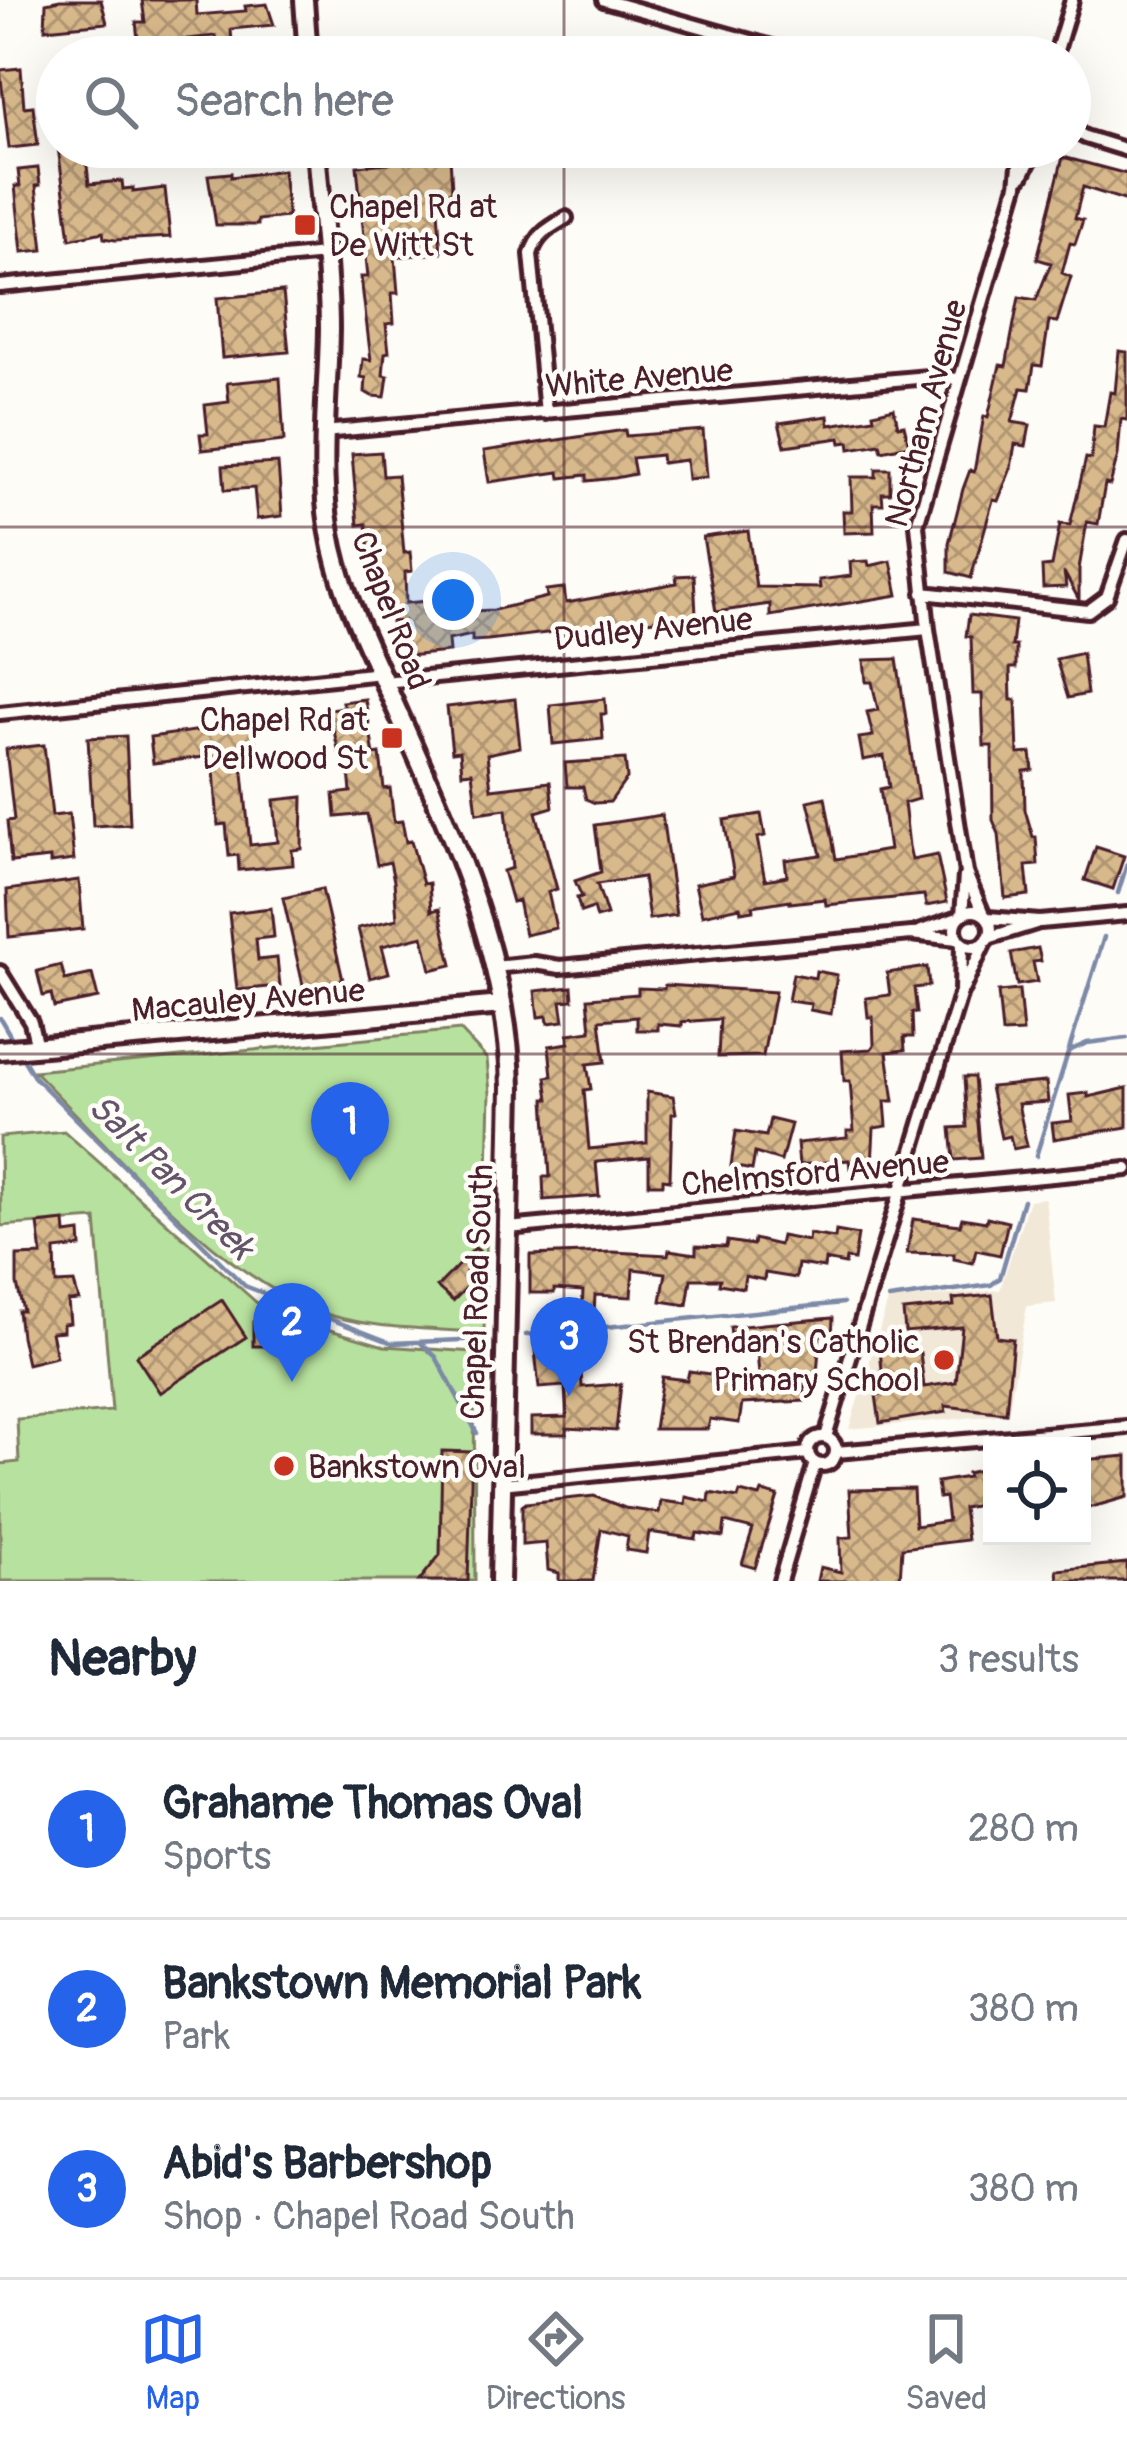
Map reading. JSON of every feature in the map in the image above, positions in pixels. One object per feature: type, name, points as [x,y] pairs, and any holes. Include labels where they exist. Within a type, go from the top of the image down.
[{"type":"main road","points":[[304,0],[307,36]]},
{"type":"main road","name":"Chapel Road","points":[[318,168],[329,326],[324,488],[332,544],[349,600],[438,806],[494,967],[502,1005]]},
{"type":"main road","name":"Macauley Avenue","points":[[1,1050],[502,1005]]},
{"type":"main road","name":"Chapel Road South","points":[[500,1581],[511,1073],[502,1005]]},
{"type":"street","points":[[604,0],[733,36]]},
{"type":"street","points":[[1061,36],[1072,0]]},
{"type":"street","points":[[1091,139],[1127,150]]},
{"type":"street","name":"Northam Avenue","points":[[986,916],[966,873],[916,525],[1019,168]]},
{"type":"street","name":"Northam Avenue","points":[[1017,184],[1026,168]]},
{"type":"street","points":[[546,413],[531,254],[546,229],[566,218]]},
{"type":"street","points":[[0,286],[324,254]]},
{"type":"street","name":"White Avenue","points":[[323,433],[928,377],[959,379]]},
{"type":"street","points":[[923,593],[1088,611],[1107,597],[1127,540]]},
{"type":"street","name":"Dudley Avenue","points":[[0,713],[928,629]]},
{"type":"street","name":"Northam Avenue","points":[[960,916],[966,873]]},
{"type":"street","points":[[911,934],[972,910],[1040,922],[1127,914]]},
{"type":"street","points":[[960,916],[955,929],[960,941],[961,992]]},
{"type":"street","points":[[826,1437],[961,992],[987,940],[986,916]]},
{"type":"street","points":[[494,967],[534,963],[560,967],[911,934],[972,946],[1040,922]]},
{"type":"street","points":[[0,972],[31,1022],[38,1047]]},
{"type":"street","name":"Chelmsford Avenue","points":[[508,1228],[1127,1169]]},
{"type":"street","points":[[836,1452],[1127,1426]]},
{"type":"street","points":[[501,1484],[811,1458],[829,1463],[836,1452],[834,1442],[826,1437],[814,1438],[811,1458],[780,1581]]},
{"type":"shaded area","name":"St Brendan's Catholic Primary School","points":[[1045,1198],[1056,1303],[1027,1306],[1008,1414],[849,1429],[888,1301],[1000,1290],[1029,1200]]},
{"type":"green space","points":[[460,1030],[487,1059],[490,1093],[484,1333],[359,1322],[320,1312],[281,1294],[204,1240],[34,1071]]},
{"type":"green space","points":[[64,1131],[266,1311],[384,1346],[474,1352],[475,1581],[0,1581],[0,1464],[19,1462],[17,1419],[112,1411],[96,1219],[1,1226],[0,1137]]},
{"type":"building","points":[[101,0],[107,23],[45,29],[46,3]]},
{"type":"building","points":[[142,0],[196,0],[197,15],[246,11],[245,6],[267,4],[274,25],[231,29],[232,36],[138,36],[136,22],[145,22]]},
{"type":"building","points":[[21,68],[24,107],[33,106],[36,145],[9,148],[0,70]]},
{"type":"building","points":[[1091,164],[1127,174],[1127,201],[1083,187],[1075,218],[1083,220],[1075,244],[1070,243],[1062,273],[1071,277],[1057,322],[1049,321],[1042,366],[1034,365],[1030,389],[1021,388],[1012,422],[1030,425],[1026,446],[1015,444],[1011,468],[998,501],[993,500],[971,578],[949,572],[949,543],[963,489],[970,470],[974,472],[1000,365],[1006,366],[1019,297],[1036,300],[1051,263],[1037,259],[1060,168]]},
{"type":"building","points":[[38,168],[43,250],[22,252],[15,186],[20,186],[18,170]]},
{"type":"building","points":[[61,168],[87,168],[89,184],[122,181],[123,189],[133,188],[133,192],[165,188],[170,237],[115,240],[104,238],[103,232],[70,239]]},
{"type":"building","points":[[357,168],[451,168],[452,189],[437,195],[441,253],[395,257],[398,293],[392,293],[394,323],[386,324],[385,397],[365,392],[366,378],[361,377],[363,359],[371,360],[361,277],[368,277]]},
{"type":"building","points":[[283,170],[288,217],[258,220],[258,225],[216,225],[208,175]]},
{"type":"building","points":[[283,292],[289,352],[222,358],[217,298]]},
{"type":"building","points":[[1119,351],[1127,352],[1127,420],[1121,419],[1118,455],[1110,485],[1105,484],[1098,524],[1087,522],[1079,600],[1064,572],[1066,587],[1043,588],[1042,567],[1052,566],[1060,524],[1070,525],[1086,458],[1091,459],[1094,426],[1104,427],[1110,392],[1115,393]]},
{"type":"building","points":[[280,378],[284,441],[202,450],[200,434],[208,434],[205,405],[229,402],[227,383]]},
{"type":"building","points":[[894,408],[909,445],[882,451],[880,444],[850,449],[849,442],[841,443],[840,438],[785,446],[779,423],[828,416],[829,425],[874,418],[873,413]]},
{"type":"building","points":[[625,430],[626,436],[703,430],[707,477],[688,479],[686,460],[662,463],[661,455],[632,458],[635,474],[615,478],[587,481],[587,475],[560,478],[559,472],[489,482],[484,451]]},
{"type":"building","points":[[381,452],[383,476],[397,475],[404,553],[410,552],[406,603],[438,600],[440,627],[472,620],[472,611],[547,597],[546,590],[564,588],[566,603],[677,583],[676,576],[694,575],[696,615],[488,640],[472,641],[472,635],[448,640],[449,652],[407,656],[404,621],[391,622],[390,599],[383,600],[366,524],[358,525],[352,454]]},
{"type":"building","points":[[278,463],[282,516],[257,519],[254,488],[225,490],[223,466]]},
{"type":"building","points":[[876,469],[890,469],[890,493],[882,493],[883,504],[873,504],[874,532],[844,533],[843,511],[852,511],[851,477],[876,477]]},
{"type":"building","points":[[748,531],[756,587],[820,588],[819,580],[851,576],[850,562],[868,561],[869,566],[891,561],[898,595],[770,616],[770,604],[716,612],[703,537]]},
{"type":"building","points":[[969,615],[1015,621],[1011,700],[1016,700],[1018,754],[1031,753],[1033,770],[1024,771],[1025,810],[1036,837],[1038,865],[1026,866],[1029,895],[1005,898],[999,834],[993,820],[992,746],[984,746],[982,694],[973,694],[971,637],[966,636]]},
{"type":"building","points":[[1082,653],[1087,694],[1068,698],[1056,659]]},
{"type":"building","points":[[897,659],[918,799],[904,803],[909,846],[912,860],[937,855],[947,902],[926,906],[924,895],[826,905],[825,899],[790,900],[753,906],[754,910],[741,912],[740,907],[702,915],[695,884],[734,876],[724,820],[761,814],[765,836],[757,838],[765,880],[787,876],[785,860],[821,855],[808,801],[825,797],[836,859],[889,850],[880,789],[889,787],[884,756],[863,760],[859,738],[873,736],[867,712],[878,710],[872,682],[866,682],[864,660]]},
{"type":"building","points":[[365,699],[374,755],[380,754],[394,822],[402,821],[423,884],[429,883],[431,911],[439,909],[452,965],[431,970],[423,936],[382,946],[389,973],[370,978],[358,928],[397,919],[394,881],[390,862],[377,865],[367,814],[336,817],[334,794],[351,792],[347,752],[339,753],[329,709]]},
{"type":"building","points":[[515,699],[520,747],[487,754],[491,789],[550,782],[553,807],[536,812],[557,889],[548,892],[556,928],[525,935],[518,900],[512,902],[503,871],[512,868],[506,809],[477,813],[472,772],[462,773],[460,751],[452,752],[447,707]]},
{"type":"building","points":[[605,699],[603,739],[553,744],[550,705]]},
{"type":"building","points":[[253,723],[256,750],[241,752],[250,845],[278,842],[274,800],[303,797],[302,849],[292,850],[293,865],[239,870],[238,855],[229,856],[226,824],[218,825],[213,756],[153,763],[150,737]]},
{"type":"building","points":[[126,736],[130,824],[93,826],[88,738]]},
{"type":"building","points":[[44,745],[52,816],[69,814],[74,860],[11,862],[7,821],[14,820],[6,749]]},
{"type":"building","points":[[625,759],[627,778],[610,802],[595,803],[586,799],[583,787],[567,787],[565,763]]},
{"type":"building","points":[[662,815],[676,915],[649,919],[643,877],[597,884],[607,915],[596,918],[593,908],[581,912],[577,898],[582,897],[575,881],[601,872],[595,825]]},
{"type":"building","points":[[1096,847],[1124,856],[1113,889],[1085,880]]},
{"type":"building","points":[[79,880],[83,929],[9,937],[7,890]]},
{"type":"building","points":[[322,889],[343,980],[304,989],[283,898]]},
{"type":"building","points":[[271,908],[274,937],[256,939],[258,960],[277,958],[280,986],[237,990],[229,913]]},
{"type":"building","points":[[1038,948],[1041,961],[1033,962],[1037,982],[1017,985],[1011,953]]},
{"type":"building","points":[[61,965],[65,980],[92,974],[98,998],[54,1007],[51,994],[43,996],[37,971]]},
{"type":"building","points":[[927,967],[929,986],[914,988],[913,1037],[904,1037],[905,1050],[887,1052],[894,1101],[885,1101],[887,1126],[874,1128],[872,1166],[850,1168],[849,1160],[799,1165],[797,1143],[847,1138],[847,1131],[854,1131],[842,1051],[874,1045],[873,1017],[868,1017],[866,998],[890,995],[887,973]]},
{"type":"building","points":[[816,971],[837,975],[831,1014],[810,1010],[811,1004],[788,1001],[793,974],[815,978]]},
{"type":"building","points":[[665,985],[775,992],[763,1056],[718,1057],[720,1019],[682,1022],[682,1026],[658,1024],[658,1030],[637,1030],[637,1017],[600,1020],[605,1062],[587,1064],[591,1089],[584,1090],[589,1149],[647,1143],[647,1092],[673,1096],[676,1113],[672,1114],[670,1180],[649,1184],[649,1157],[596,1162],[599,1196],[544,1200],[543,1177],[550,1177],[545,1099],[549,1099],[546,1077],[552,1076],[549,1046],[569,1043],[568,1034],[591,1031],[588,998],[638,994],[638,988],[664,989]]},
{"type":"building","points":[[572,987],[573,1000],[561,1001],[564,1021],[548,1023],[547,1016],[538,1017],[535,991]]},
{"type":"building","points":[[1019,990],[1023,1032],[1002,1033],[998,992]]},
{"type":"building","points":[[964,1077],[974,1077],[981,1158],[954,1160],[951,1128],[967,1127]]},
{"type":"building","points":[[1046,1082],[1048,1102],[1018,1104],[1027,1146],[1013,1149],[1010,1136],[1001,1138],[990,1087]]},
{"type":"building","points":[[1127,1088],[1127,1127],[1054,1139],[1052,1123],[1072,1121],[1069,1095],[1088,1093],[1088,1097]]},
{"type":"building","points":[[770,1119],[791,1124],[781,1161],[755,1153],[752,1170],[731,1166],[736,1131],[766,1136]]},
{"type":"building","points":[[987,1217],[1008,1222],[1000,1255],[976,1250],[973,1263],[954,1259],[954,1254],[907,1253],[913,1219],[960,1225],[962,1218],[986,1222]]},
{"type":"building","points":[[65,1221],[66,1234],[80,1232],[81,1247],[55,1250],[56,1284],[74,1283],[79,1300],[68,1301],[70,1323],[63,1324],[63,1331],[51,1332],[56,1357],[27,1364],[18,1311],[23,1311],[17,1256],[42,1255],[38,1224]]},
{"type":"building","points":[[836,1231],[858,1235],[854,1260],[846,1259],[845,1264],[825,1260],[824,1268],[798,1264],[796,1278],[765,1273],[764,1280],[745,1276],[743,1288],[719,1284],[720,1279],[691,1279],[687,1305],[661,1301],[666,1273],[633,1269],[631,1297],[595,1295],[594,1313],[582,1312],[583,1291],[530,1293],[530,1255],[668,1255],[669,1250],[696,1254],[696,1246],[726,1247],[727,1241],[753,1245],[754,1239],[779,1245],[781,1236],[808,1241],[809,1234],[835,1238]]},
{"type":"building","points":[[475,1248],[479,1251],[466,1272],[474,1280],[453,1301],[437,1287]]},
{"type":"building","points":[[992,1295],[997,1337],[1013,1339],[1006,1413],[945,1406],[946,1412],[880,1423],[876,1395],[884,1394],[880,1348],[912,1344],[913,1354],[920,1353],[924,1387],[956,1382],[962,1327],[905,1332],[903,1311],[954,1306],[953,1299]]},
{"type":"building","points":[[222,1300],[246,1337],[160,1393],[136,1356]]},
{"type":"building","points":[[833,1318],[832,1337],[820,1334],[817,1375],[804,1376],[805,1401],[742,1404],[739,1423],[710,1419],[708,1429],[654,1429],[662,1377],[687,1380],[689,1371],[716,1375],[715,1381],[760,1388],[757,1351],[733,1354],[730,1327]]},
{"type":"building","points":[[253,1322],[296,1322],[296,1346],[253,1346]]},
{"type":"building","points":[[579,1336],[582,1387],[621,1384],[616,1431],[567,1428],[567,1434],[531,1434],[531,1418],[567,1417],[565,1386],[539,1388],[534,1341]]},
{"type":"building","points":[[442,1451],[472,1452],[468,1581],[419,1581],[440,1555]]},
{"type":"building","points":[[1127,1456],[1127,1497],[1091,1507],[1091,1459]]},
{"type":"building","points":[[983,1469],[983,1504],[963,1508],[967,1540],[902,1548],[900,1581],[817,1581],[820,1567],[841,1572],[840,1538],[852,1537],[849,1490],[913,1489],[915,1526],[948,1521],[945,1497],[939,1498],[937,1482],[968,1477],[967,1473]]},
{"type":"building","points":[[740,1492],[778,1496],[755,1568],[742,1564],[753,1529],[725,1522],[723,1537],[697,1533],[696,1539],[649,1532],[646,1553],[626,1550],[628,1536],[601,1529],[593,1581],[559,1581],[559,1573],[548,1570],[546,1543],[522,1545],[522,1506],[526,1503],[594,1496],[625,1508],[659,1513],[661,1501],[685,1504],[686,1497],[709,1502],[710,1493],[738,1498]]},
{"type":"building","points":[[1127,1563],[1127,1581],[1058,1581],[1057,1570]]},
{"type":"waterway","points":[[1118,893],[1127,864]]},
{"type":"waterway","points":[[1036,1156],[1104,937]]},
{"type":"waterway","name":"Salt Pan Creek","points":[[0,1018],[14,1042]]},
{"type":"waterway","points":[[1069,1051],[1087,1043],[1127,1038]]},
{"type":"waterway","name":"Salt Pan Creek","points":[[19,1052],[34,1077],[245,1286],[392,1343],[484,1339]]},
{"type":"waterway","points":[[889,1299],[991,1285],[1000,1278],[1023,1200]]},
{"type":"waterway","points":[[526,1335],[843,1303]]},
{"type":"waterway","points":[[421,1343],[436,1357],[477,1433]]},
{"type":"place","name":"Chapel Rd at De Witt St","points":[[305,225]]},
{"type":"place","name":"Chapel Rd at Dellwood St","points":[[392,738]]},
{"type":"place","name":"Grahame Thomas Oval","points":[[350,1181]]},
{"type":"place","name":"St Brendan's Catholic Primary School","points":[[944,1360]]},
{"type":"place","name":"Bankstown Memorial Park","points":[[292,1382]]},
{"type":"place","name":"Abid's Barbershop","points":[[569,1396]]},
{"type":"place","name":"Bankstown Oval","points":[[284,1466]]}]
